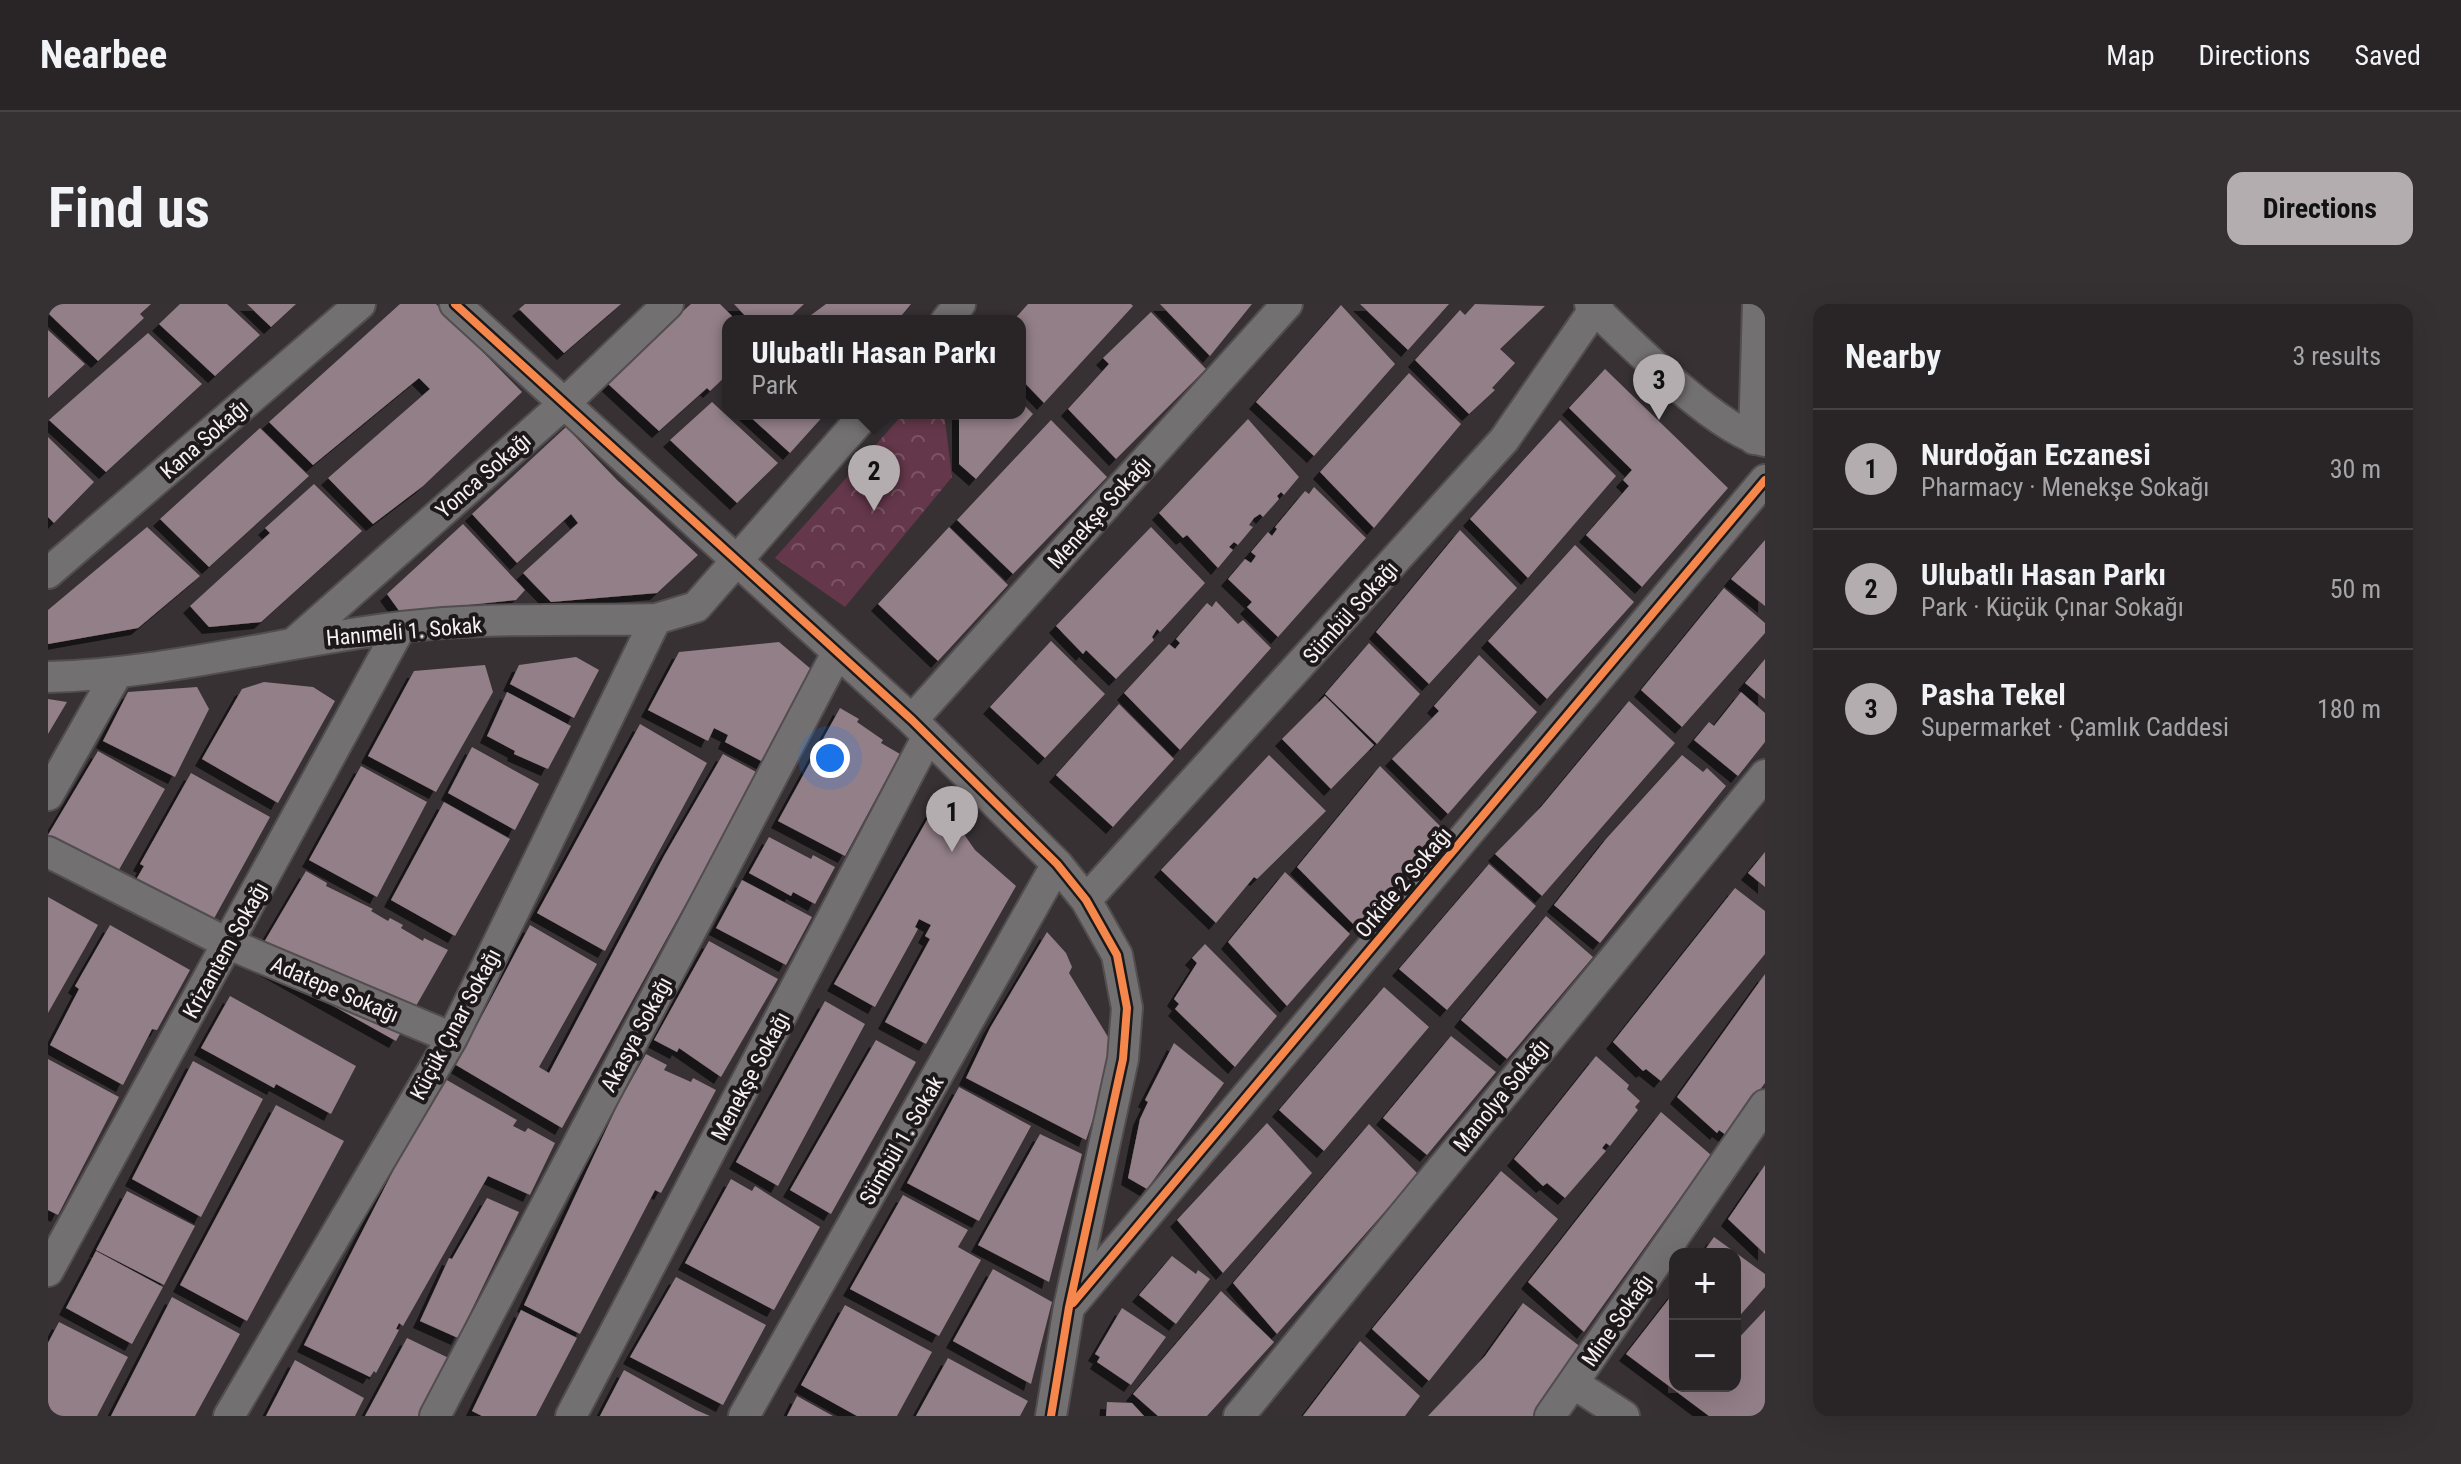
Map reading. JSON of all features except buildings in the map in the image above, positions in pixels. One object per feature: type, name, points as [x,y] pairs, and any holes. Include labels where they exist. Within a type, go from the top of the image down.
[{"type":"street","name":"Kana Sokağı","points":[[48,573],[360,304]]},
{"type":"street","points":[[455,304],[739,559],[920,728],[1057,864],[1086,900],[1117,955],[1127,1008],[1123,1059],[1069,1307],[1051,1416]]},
{"type":"street","name":"Yonca Sokağı","points":[[295,642],[565,403],[668,304]]},
{"type":"street","name":"Menekşe Sokağı","points":[[571,1416],[920,728],[1287,304]]},
{"type":"street","points":[[1758,304],[1759,440]]},
{"type":"street","points":[[1594,305],[1700,404],[1759,440]]},
{"type":"street","name":"Sümbül Sokağı","points":[[1086,900],[1504,440],[1594,305]]},
{"type":"street","points":[[739,559],[861,419]]},
{"type":"street","name":"Orkide 2 Sokağı","points":[[1069,1307],[1765,480]]},
{"type":"street","name":"Hanımeli 1. Sokak","points":[[48,677],[116,675],[295,642],[439,623],[656,619],[696,607],[739,559]]},
{"type":"street","name":"Küçük Çınar Sokağı","points":[[229,1416],[452,1038],[656,619]]},
{"type":"street","name":"Krizantem Sokağı","points":[[48,1271],[400,628]]},
{"type":"street","name":"Akasya Sokağı","points":[[435,1416],[837,653]]},
{"type":"street","points":[[48,795],[116,675]]},
{"type":"street","name":"Manolya Sokağı","points":[[1239,1416],[1765,775]]},
{"type":"street","name":"Adatepe Sokağı","points":[[48,852],[229,944],[452,1038]]},
{"type":"street","name":"Sümbül 1. Sokak","points":[[744,1416],[1057,864]]},
{"type":"street","name":"Mine Sokağı","points":[[1550,1416],[1765,1105]]},
{"type":"street","points":[[1573,1383],[1624,1416]]},
{"type":"green space","points":[[899,419],[945,419],[952,477],[845,607],[775,558]]},
{"type":"cycle path","points":[[455,304],[912,720],[1057,864],[1086,900],[1117,955],[1127,1008],[1123,1059],[1069,1307],[1051,1416]]},
{"type":"cycle path","points":[[1073,1303],[1765,480]]},
{"type":"place","name":"Pasha Tekel","points":[[1659,420]]},
{"type":"place","name":"Ulubatlı Hasan Parkı","points":[[874,511]]},
{"type":"place","name":"Nurdoğan Eczanesi","points":[[952,852]]}]
